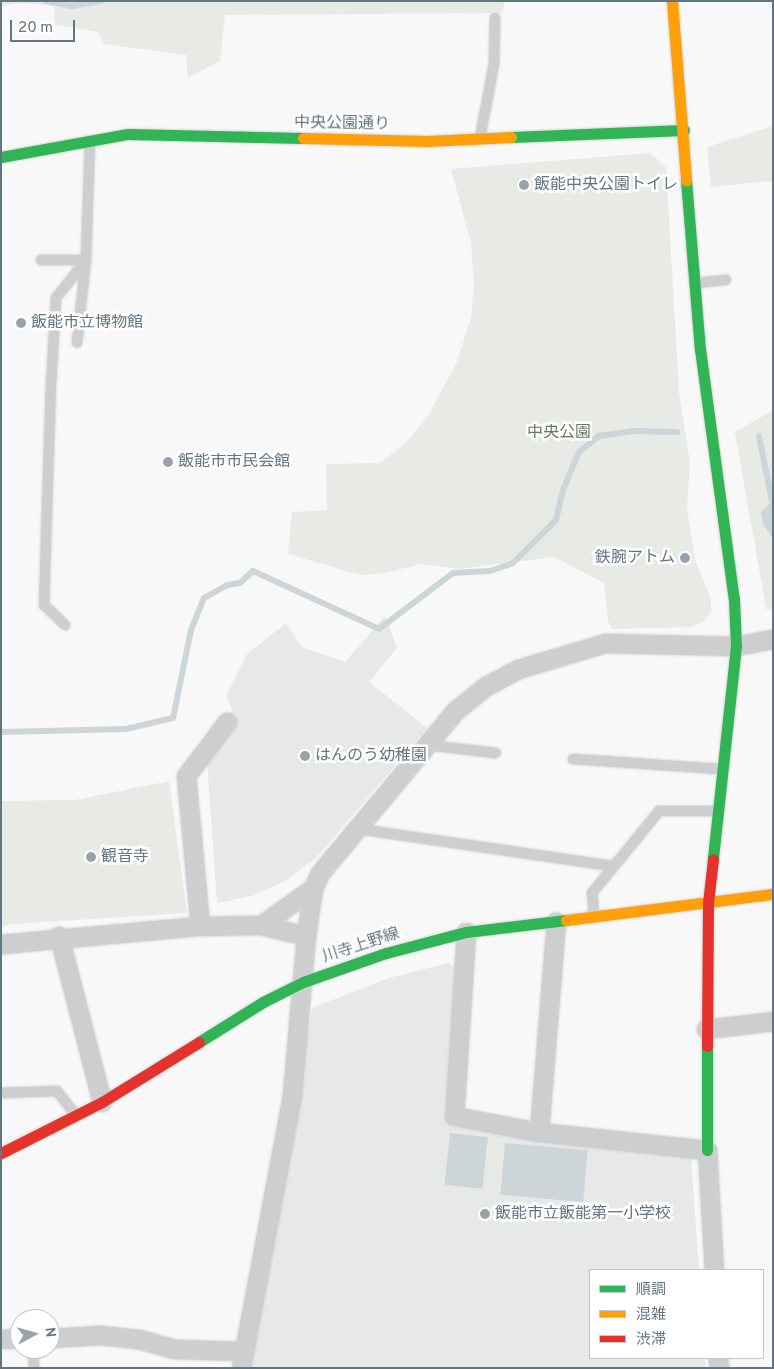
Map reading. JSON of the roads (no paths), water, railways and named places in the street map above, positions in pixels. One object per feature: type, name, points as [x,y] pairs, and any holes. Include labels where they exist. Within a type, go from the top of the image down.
[{"type":"street","points":[[672,1],[695,283],[711,444],[734,599],[736,646],[720,769],[708,903],[707,1150],[714,1269]]},
{"type":"street","name":"中央公園通り","points":[[1,157],[128,134],[427,141],[684,130]]},
{"type":"street","points":[[60,1337],[100,1335],[139,1339],[174,1349],[242,1360],[292,1095],[306,936],[313,888],[320,873],[358,830],[455,711],[486,686],[549,658],[605,643],[736,646],[773,639]]},
{"type":"street","points":[[200,926],[186,776],[227,722]]},
{"type":"street","points":[[261,925],[313,888]]},
{"type":"street","name":"川寺上野線","points":[[1,1153],[78,1117],[214,1030],[303,982],[386,953],[466,932],[594,918],[773,894]]},
{"type":"street","points":[[539,1132],[556,922]]},
{"type":"street","points":[[1,944],[59,936],[200,926],[261,925],[306,936]]},
{"type":"street","points":[[466,932],[454,1116],[539,1132],[707,1150]]},
{"type":"street","points":[[59,936],[102,1102]]},
{"type":"street","points":[[706,1029],[773,1021]]},
{"type":"lane","points":[[480,139],[494,64],[495,18]]},
{"type":"lane","points":[[77,343],[86,260],[90,140]]},
{"type":"lane","points":[[41,260],[86,260]]},
{"type":"lane","points":[[64,624],[44,606],[56,298],[86,260]]},
{"type":"lane","points":[[695,283],[726,280]]},
{"type":"lane","points":[[427,745],[496,753]]},
{"type":"lane","points":[[573,759],[720,769]]},
{"type":"lane","points":[[594,918],[592,893],[612,866],[660,811],[716,811]]},
{"type":"lane","points":[[358,830],[612,866]]},
{"type":"lane","points":[[1,1093],[57,1091],[78,1117]]},
{"type":"waterway","points":[[46,1],[72,6],[101,1]]},
{"type":"waterway","points":[[1,732],[126,729],[173,718],[191,630],[204,598],[227,585],[240,583],[253,571],[379,629],[453,573],[490,571],[513,563],[556,520],[563,490],[579,452],[599,436],[634,431],[677,432]]},
{"type":"waterway","points":[[759,436],[772,501]]},
{"type":"place","name":"飯能中央公園トイレ","points":[[524,185]]},
{"type":"place","name":"飯能市立博物館","points":[[21,323]]},
{"type":"place","name":"飯能市市民会館","points":[[168,462]]},
{"type":"place","name":"鉄腕アトム","points":[[685,558]]},
{"type":"place","name":"はんのう幼稚園","points":[[305,756]]},
{"type":"place","name":"観音寺","points":[[91,857]]},
{"type":"place","name":"飯能市立飯能第一小学校","points":[[485,1214]]},
{"type":"park label","name":"中央公園","points":[[559,433]]}]
